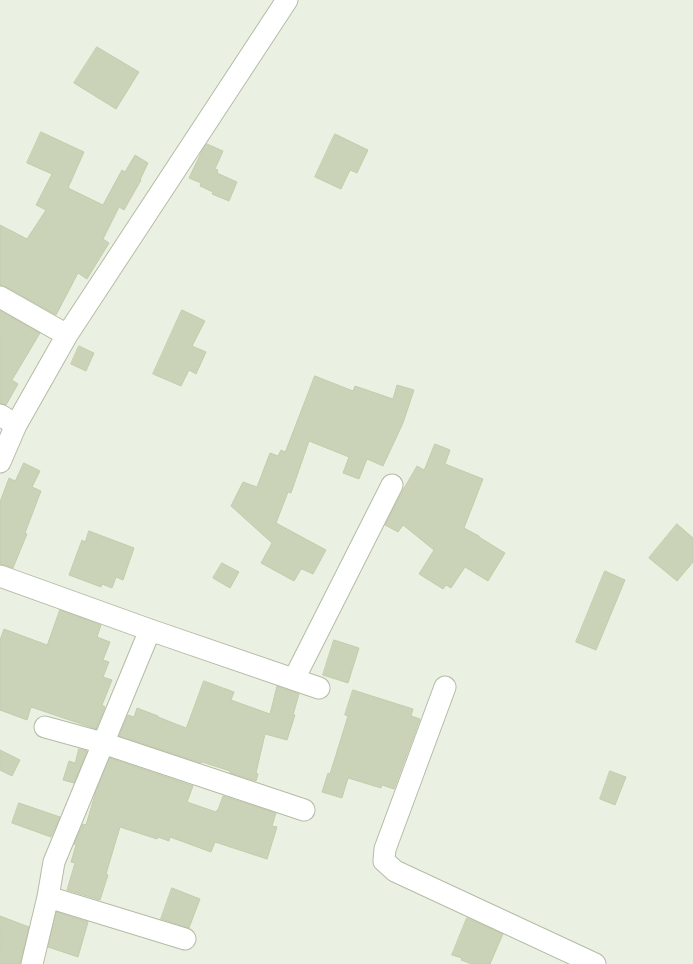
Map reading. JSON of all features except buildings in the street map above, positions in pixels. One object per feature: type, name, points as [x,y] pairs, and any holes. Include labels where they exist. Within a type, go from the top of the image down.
[{"type":"street","points":[[0,462],[8,420],[67,336],[287,0]]},
{"type":"street","points":[[0,297],[67,336]]},
{"type":"street","points":[[294,679],[392,485]]},
{"type":"street","points":[[0,576],[150,630],[320,688]]},
{"type":"street","points":[[32,964],[48,896],[54,862],[150,630]]},
{"type":"street","points":[[445,687],[386,849],[384,861],[395,871],[595,964]]},
{"type":"street","points":[[45,726],[103,743],[304,810]]},
{"type":"street","points":[[48,896],[185,939]]}]
